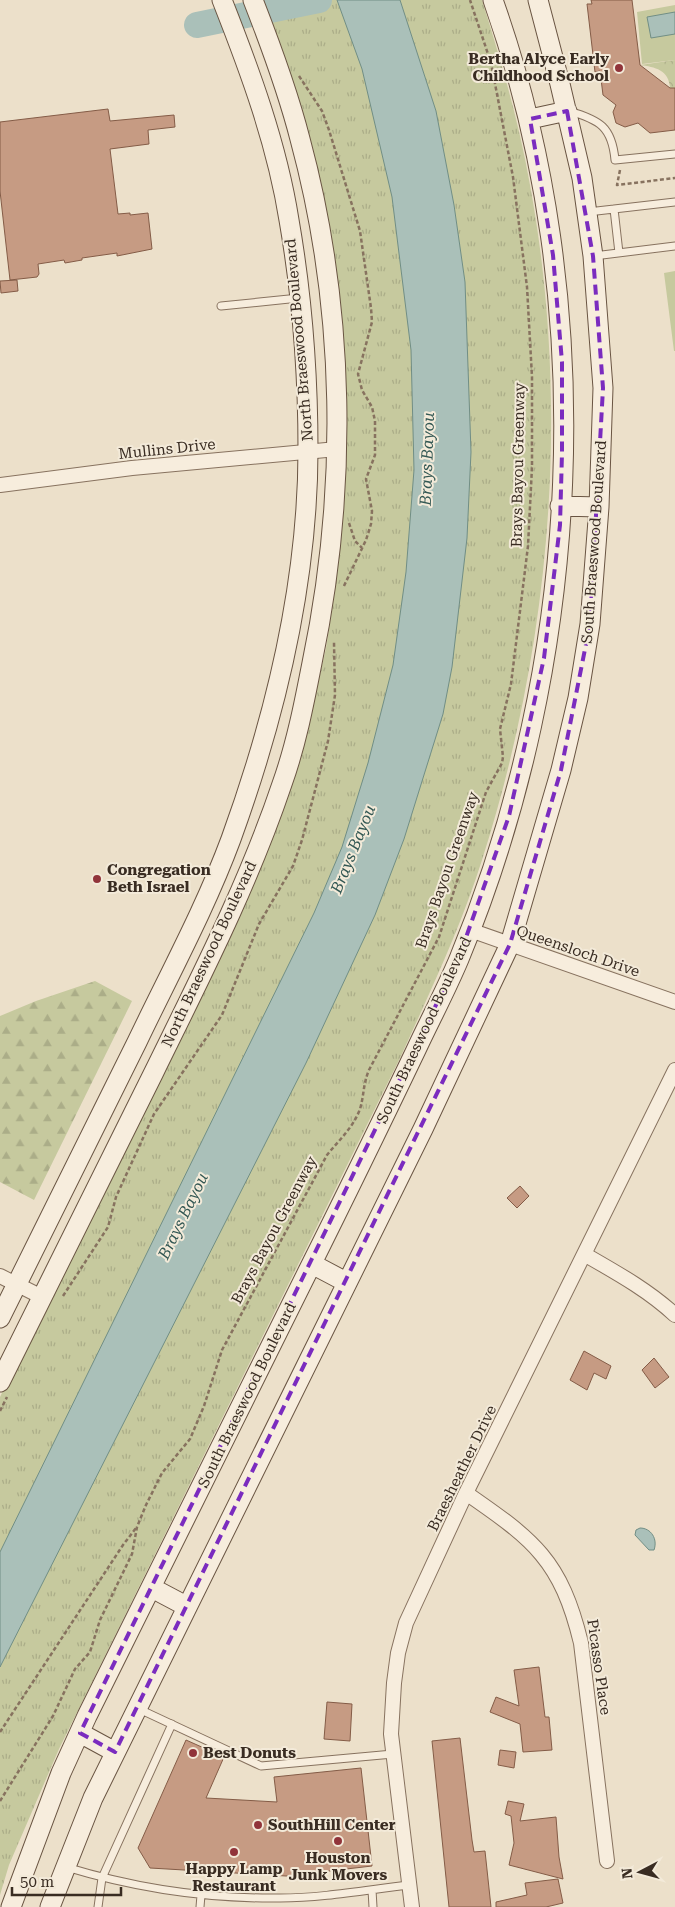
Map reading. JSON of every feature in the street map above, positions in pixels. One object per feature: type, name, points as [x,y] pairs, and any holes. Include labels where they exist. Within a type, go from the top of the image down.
[{"type":"main road","name":"North Braeswood Boulevard","points":[[0,1318],[8,1280],[166,982],[229,843],[257,763],[278,688],[292,619],[303,538],[308,452],[299,298],[289,218],[266,121],[250,71],[222,0]]},
{"type":"main road","name":"North Braeswood Boulevard","points":[[0,1382],[238,900],[284,780],[298,727],[319,630],[328,566],[336,482],[337,449],[334,352],[326,272],[314,199],[292,112],[277,61],[253,0]]},
{"type":"main road","name":"South Braeswood Boulevard","points":[[11,1907],[26,1864],[80,1733],[312,1264],[454,969],[470,930],[509,816],[534,716],[556,569],[560,506],[562,362],[546,203],[530,119],[493,0]]},
{"type":"main road","name":"South Braeswood Boulevard","points":[[50,1907],[64,1866],[115,1752],[423,1128],[510,944],[561,770],[578,698],[590,624],[599,507],[603,388],[593,256],[587,212],[567,110],[538,0]]},
{"type":"main road","points":[[530,119],[567,110]]},
{"type":"main road","points":[[266,121],[292,112]]},
{"type":"main road","points":[[296,277],[326,272]]},
{"type":"main road","points":[[560,506],[599,507]]},
{"type":"main road","points":[[166,982],[192,996]]},
{"type":"main road","points":[[312,1264],[346,1282]]},
{"type":"main road","points":[[152,1588],[186,1606]]},
{"type":"main road","points":[[80,1733],[115,1752]]},
{"type":"street","name":"Mullins Drive","points":[[0,485],[132,468],[337,449]]},
{"type":"street","name":"Queensloch Drive","points":[[470,930],[675,1002]]},
{"type":"street","name":"Braesheather Drive","points":[[412,1907],[393,1754],[391,1708],[398,1653],[404,1630],[466,1493],[675,1070]]},
{"type":"street","points":[[584,1254],[634,1282],[675,1315]]},
{"type":"street","points":[[8,1280],[42,1297]]},
{"type":"street","name":"Picasso Place","points":[[466,1493],[515,1527],[541,1553],[562,1585],[574,1614],[581,1643],[607,1861]]},
{"type":"lane","points":[[567,110],[590,117],[601,126],[613,140],[615,160],[675,154]]},
{"type":"lane","points":[[587,212],[675,202]]},
{"type":"lane","points":[[614,209],[619,252]]},
{"type":"lane","points":[[593,256],[675,246]]},
{"type":"lane","points":[[221,306],[299,298]]},
{"type":"lane","points":[[137,1708],[261,1766],[393,1754]]},
{"type":"lane","points":[[98,1907],[102,1878],[172,1724]]},
{"type":"lane","points":[[64,1866],[102,1878],[201,1895],[280,1898],[323,1896],[409,1885]]},
{"type":"lane","points":[[372,1890],[373,1907]]},
{"type":"lane","points":[[200,1907],[201,1895]]},
{"type":"path","name":"Brays Bayou Greenway","points":[[0,1801],[53,1716],[75,1669],[90,1652],[100,1620],[132,1554],[137,1527],[162,1473],[190,1439],[227,1342],[327,1155],[348,1131],[355,1119],[360,1107],[363,1084],[369,1070],[439,937],[486,792],[504,757],[500,729],[512,684],[528,546],[532,467],[532,368],[528,287],[513,177],[491,63],[470,0]]},
{"type":"path","points":[[0,1732],[123,1544],[137,1527]]},
{"type":"highlighted area","points":[[567,111],[593,256],[603,388],[590,624],[561,770],[510,944],[115,1752],[80,1733],[458,960],[509,816],[544,658],[560,525],[562,362],[553,255],[530,119]]},
{"type":"green space","points":[[264,0],[482,0],[521,138],[543,269],[550,354],[551,440],[547,525],[538,610],[524,695],[506,778],[474,885],[455,935],[401,1056],[59,1749],[9,1865],[0,1895],[0,1397],[231,930],[311,714],[326,648],[335,589],[344,504],[346,445],[322,192],[301,109]]},
{"type":"green space","points":[[675,5],[675,60],[642,64],[637,12]]},
{"type":"green space","points":[[675,60],[675,88],[670,88],[667,77],[660,70],[640,65]]},
{"type":"green space","points":[[675,271],[675,351],[674,351],[664,273]]},
{"type":"green space","points":[[95,981],[132,1001],[34,1200],[0,1182],[0,1016],[36,1001]]},
{"type":"water","name":"Brays Bayou","points":[[337,0],[400,0],[436,111],[454,205],[465,282],[471,452],[467,538],[452,667],[443,714],[404,839],[375,915],[306,1063],[0,1667],[0,1552],[314,913],[342,847],[368,763],[393,665],[406,572],[414,470],[411,350],[392,197],[362,69]]},
{"type":"water","points":[[675,12],[675,34],[651,38],[647,17]]},
{"type":"water","points":[[644,1528],[653,1535],[655,1542],[654,1550],[649,1550],[635,1535],[636,1530]]},
{"type":"building","name":"Bertha Alyce Early Childhood School","points":[[591,0],[632,0],[640,65],[670,88],[675,88],[675,130],[650,133],[638,123],[625,127],[616,123],[613,112],[616,105],[603,95],[600,71],[595,72],[587,4],[592,4]]},
{"type":"building","points":[[108,109],[110,121],[174,115],[175,127],[148,130],[149,144],[110,149],[118,214],[148,213],[152,249],[117,256],[117,253],[82,258],[82,260],[65,263],[64,260],[38,264],[39,274],[37,277],[10,280],[0,191],[0,122]]},
{"type":"building","points":[[17,280],[18,291],[1,293],[0,281]]},
{"type":"building","points":[[520,1186],[529,1196],[517,1208],[507,1198]]},
{"type":"building","points":[[584,1351],[611,1366],[606,1379],[594,1373],[587,1390],[570,1380]]},
{"type":"building","points":[[654,1358],[669,1377],[655,1388],[642,1370]]},
{"type":"building","points":[[539,1667],[545,1717],[549,1717],[552,1750],[523,1752],[520,1724],[490,1712],[496,1697],[519,1706],[514,1670]]},
{"type":"building","points":[[327,1702],[352,1704],[350,1741],[324,1739]]},
{"type":"building","points":[[460,1738],[474,1852],[485,1851],[491,1907],[449,1907],[432,1741]]},
{"type":"building","name":"SouthHill Center","points":[[186,1740],[224,1757],[206,1798],[277,1802],[274,1777],[361,1768],[372,1866],[286,1876],[150,1868],[138,1848]]},
{"type":"building","points":[[500,1750],[516,1752],[514,1768],[498,1765]]},
{"type":"building","points":[[508,1801],[524,1804],[520,1821],[556,1817],[559,1857],[563,1879],[509,1865],[514,1843],[511,1816],[505,1814]]},
{"type":"building","points":[[558,1879],[563,1903],[546,1907],[496,1907],[496,1902],[527,1895],[525,1883]]},
{"type":"waterway","points":[[197,25],[319,0]]},
{"type":"place","name":"Bertha Alyce Early Childhood School","points":[[619,68]]},
{"type":"place","name":"Congregation Beth Israel","points":[[97,879]]},
{"type":"place","name":"Best Donuts","points":[[193,1753]]},
{"type":"place","name":"SouthHill Center","points":[[258,1825]]},
{"type":"place","name":"Houston Junk Movers","points":[[338,1841]]},
{"type":"place","name":"Happy Lamp Restaurant","points":[[234,1852]]}]
